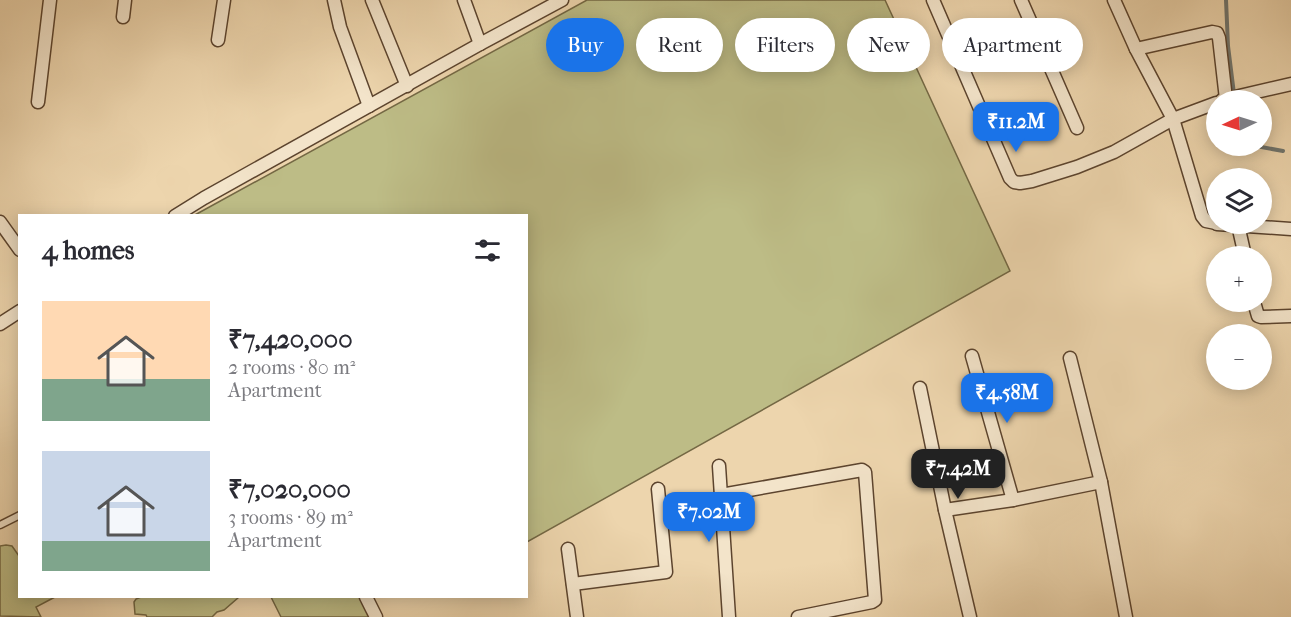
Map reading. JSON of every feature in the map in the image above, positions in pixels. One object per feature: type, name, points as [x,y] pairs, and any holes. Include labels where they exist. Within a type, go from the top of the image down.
[{"type":"street","points":[[38,102],[50,0]]},
{"type":"street","points":[[123,16],[125,0]]},
{"type":"street","points":[[218,40],[224,0]]},
{"type":"street","points":[[334,0],[340,27],[369,106]]},
{"type":"street","points":[[372,0],[406,86]]},
{"type":"street","points":[[464,0],[480,44]]},
{"type":"street","points":[[178,214],[549,3],[562,0]]},
{"type":"street","points":[[933,0],[942,20]]},
{"type":"street","points":[[1021,0],[1029,18]]},
{"type":"street","points":[[1114,0],[1136,49],[1173,118],[1202,216],[1206,221]]},
{"type":"street","points":[[1136,49],[1212,32],[1217,33],[1226,90]]},
{"type":"street","points":[[965,72],[1010,178],[1020,183],[1077,167],[1102,157],[1173,118],[1206,106]]},
{"type":"street","points":[[1052,72],[1077,128]]},
{"type":"street","points":[[1265,90],[1291,84]]},
{"type":"street","points":[[0,222],[18,247]]},
{"type":"street","points":[[1272,228],[1291,229]]},
{"type":"street","points":[[0,324],[18,311]]},
{"type":"street","points":[[1257,312],[1261,317],[1291,316]]},
{"type":"street","points":[[972,356],[1012,501]]},
{"type":"street","points":[[1070,358],[1101,482],[1126,617]]},
{"type":"street","points":[[920,388],[970,617]]},
{"type":"street","points":[[719,466],[729,617]]},
{"type":"street","points":[[721,495],[862,470],[865,472],[875,600],[798,617]]},
{"type":"street","points":[[945,510],[1012,501],[1101,482]]},
{"type":"street","points":[[573,584],[666,572],[657,489]]},
{"type":"street","points":[[568,549],[577,617]]},
{"type":"street","points":[[366,598],[376,617]]},
{"type":"lane","points":[[0,525],[18,516]]},
{"type":"shaded area","points":[[587,0],[885,0],[893,18],[847,18],[847,72],[918,72],[1010,271],[528,541],[528,214],[197,214],[546,22],[546,72],[624,72],[624,18],[554,18]]},
{"type":"shaded area","points":[[0,546],[12,546],[18,555],[18,598],[53,598],[36,607],[41,617],[0,616]]},
{"type":"shaded area","points":[[238,598],[212,617],[147,617],[135,614],[136,599]]},
{"type":"shaded area","points":[[272,598],[364,598],[373,617],[281,617]]},
{"type":"waterway","points":[[1226,0],[1228,46],[1234,90]]},
{"type":"waterway","points":[[1272,149],[1283,151]]}]
